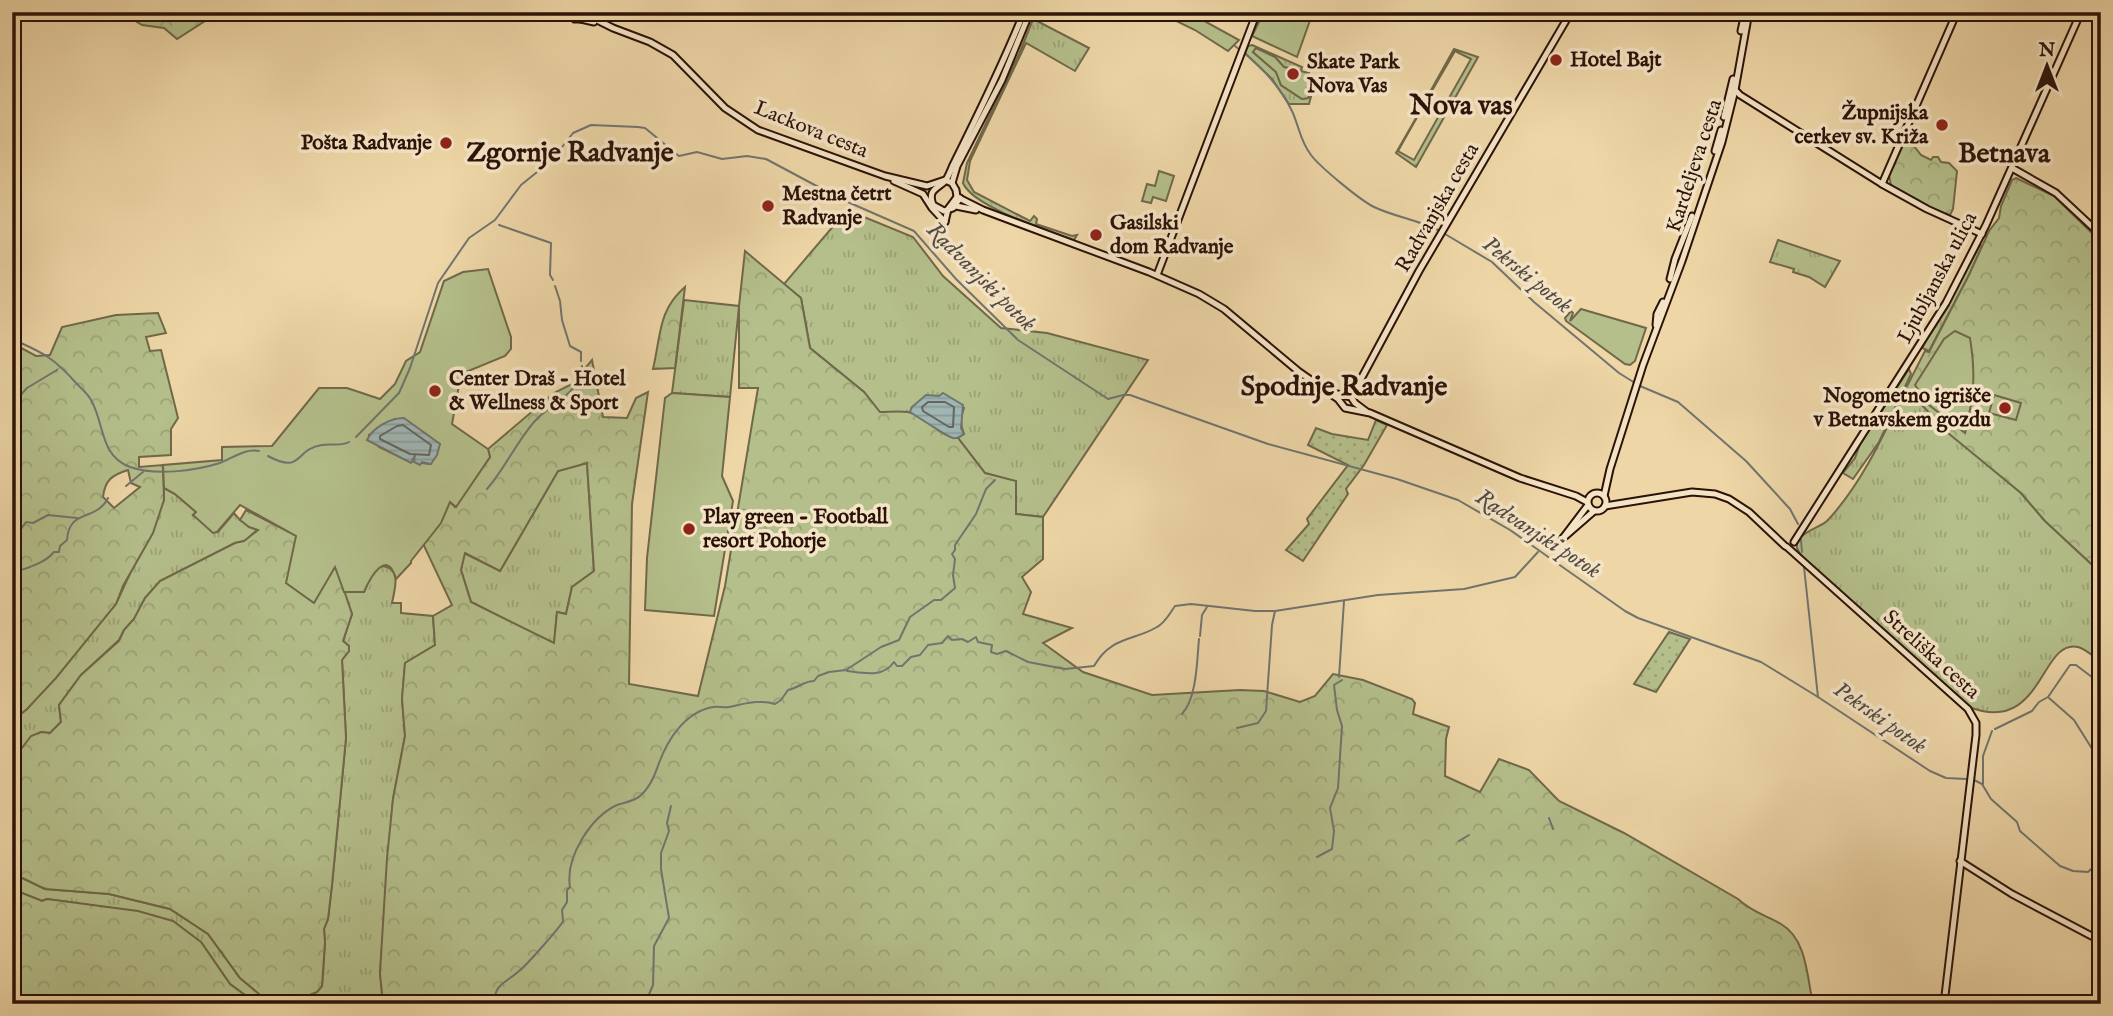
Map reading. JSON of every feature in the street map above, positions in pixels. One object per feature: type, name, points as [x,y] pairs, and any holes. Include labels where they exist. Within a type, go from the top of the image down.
[{"type":"street","points":[[895,178],[931,194],[945,222],[954,204],[946,181],[996,79],[1024,12]]},
{"type":"street","points":[[885,176],[923,194],[931,194],[946,181],[1002,80],[1030,12]]},
{"type":"street","points":[[1157,275],[1257,12]]},
{"type":"street","name":"Radvanjska cesta","points":[[1351,401],[1442,232],[1571,12]]},
{"type":"street","name":"Kardeljeva cesta","points":[[1610,469],[1675,259],[1716,150],[1733,89],[1747,12]]},
{"type":"street","points":[[1882,184],[1957,12]]},
{"type":"street","name":"Ljubljanska ulica","points":[[1789,543],[1800,532],[1932,328],[1982,234],[2081,12]]},
{"type":"street","name":"Lackova cesta","points":[[578,14],[650,41],[673,55],[725,108],[751,126],[895,178]]},
{"type":"street","points":[[1733,89],[1882,184],[1927,209],[1982,234]]},
{"type":"street","points":[[2012,167],[2056,193],[2101,235]]},
{"type":"street","points":[[895,178],[931,194]]},
{"type":"street","points":[[954,204],[983,210]]},
{"type":"street","points":[[937,209],[954,204],[983,210],[1190,289],[1224,309],[1342,404],[1351,401]]},
{"type":"street","points":[[1329,392],[1370,413],[1520,478],[1559,490],[1588,503],[1594,511]]},
{"type":"street","points":[[1610,469],[1563,538],[1594,511],[1605,506],[1692,492],[1715,494],[1738,504],[1775,535],[1789,543]]},
{"type":"street","points":[[1605,506],[1610,469]]},
{"type":"street","points":[[1559,490],[1636,502]]},
{"type":"street","name":"Streliška cesta","points":[[1789,543],[1798,557],[1972,714],[1976,727],[1944,1004]]},
{"type":"street","points":[[1960,861],[2030,904],[2101,941]]},
{"type":"green space","points":[[121,12],[219,12],[177,39],[164,28],[142,25]]},
{"type":"green space","points":[[1036,12],[1035,20],[1089,48],[1075,71],[1026,43],[970,161],[967,180],[974,192],[1030,221],[1034,216],[1037,219],[1036,224],[1072,236],[1077,235],[1074,240],[996,209],[981,201],[963,183],[967,163]]},
{"type":"green space","points":[[1158,12],[1188,12],[1239,40],[1228,51],[1195,30]]},
{"type":"green space","points":[[1264,12],[1313,12],[1297,57],[1252,36]]},
{"type":"green space","points":[[1252,45],[1302,67],[1301,71],[1284,67],[1275,57],[1256,48],[1253,52],[1276,72],[1281,85],[1302,99],[1309,98],[1308,90],[1312,93],[1309,104],[1289,104],[1272,79],[1245,53],[1248,46]]},
{"type":"green space","name":"Skate Park Nova Vas","points":[[1256,48],[1275,57],[1284,67],[1309,73],[1308,79],[1314,83],[1314,87],[1307,88],[1309,98],[1302,99],[1281,85],[1276,72],[1253,52]]},
{"type":"green space","points":[[1454,49],[1478,57],[1416,167],[1396,153],[1424,104],[1427,105],[1424,105],[1398,151],[1414,160],[1471,59],[1455,51],[1426,101],[1428,103],[1425,101]]},
{"type":"green space","points":[[1905,141],[1910,141],[1921,155],[1931,160],[1938,157],[1941,162],[1949,163],[1957,171],[1950,215],[1928,207],[1891,186],[1889,175]]},
{"type":"green space","points":[[1159,171],[1174,176],[1166,201],[1153,197],[1151,203],[1142,201],[1147,184],[1155,186]]},
{"type":"green space","points":[[2016,178],[2054,196],[2101,242],[2101,573],[2045,521],[2021,493],[1948,433],[1906,388],[1925,351],[1929,352],[1989,231],[1999,218],[2012,180]]},
{"type":"green space","points":[[847,210],[913,237],[943,276],[1001,328],[1047,333],[1148,360],[1043,517],[1016,514],[1016,482],[985,473],[958,438],[964,434],[961,421],[964,408],[939,396],[912,407],[910,412],[880,413],[864,392],[810,348],[801,298],[784,284]]},
{"type":"green space","points":[[1778,240],[1840,261],[1825,287],[1809,277],[1793,272],[1794,269],[1770,262]]},
{"type":"green space","points":[[1980,245],[1982,246],[1969,275],[1929,351],[1922,348]]},
{"type":"green space","points":[[745,251],[801,298],[810,348],[864,392],[880,412],[915,414],[946,434],[958,438],[985,473],[1016,481],[1016,514],[1043,517],[1043,559],[1022,577],[1031,592],[1023,614],[1072,628],[1043,643],[1083,672],[1152,695],[1264,691],[1300,702],[1315,696],[1333,674],[1363,680],[1412,699],[1415,703],[1413,714],[1449,727],[1445,776],[1480,792],[1499,759],[1529,770],[1559,801],[1624,833],[1781,924],[1790,931],[1801,949],[1813,1004],[383,1004],[380,973],[387,858],[393,799],[405,736],[402,699],[405,663],[435,645],[433,616],[452,605],[418,533],[450,502],[455,507],[490,457],[488,449],[554,393],[572,384],[592,360],[603,417],[627,418],[636,398],[648,392],[632,504],[629,684],[698,696],[725,586],[758,388],[739,388],[739,306]],"holes":[[[587,463],[594,571],[572,587],[566,614],[557,612],[554,643],[471,602],[461,570],[465,553],[500,571],[558,471]]]},
{"type":"green space","points":[[488,269],[511,337],[511,349],[505,356],[461,374],[452,424],[488,449],[490,457],[456,507],[450,502],[441,523],[396,579],[392,570],[384,565],[374,573],[364,592],[344,592],[335,567],[314,603],[286,583],[296,536],[240,505],[217,532],[213,533],[193,515],[196,512],[164,488],[163,465],[222,460],[222,447],[272,446],[319,388],[347,388],[380,399],[395,384],[406,361],[420,352],[444,281],[463,272]],"holes":[[[395,419],[429,464],[414,462],[417,456],[415,455],[410,462],[379,447],[369,435]]]},
{"type":"green space","points":[[685,287],[675,368],[653,369],[665,314]]},
{"type":"green space","points":[[684,300],[739,306],[730,397],[672,393]]},
{"type":"green space","points":[[1581,309],[1646,328],[1635,361],[1630,365],[1625,364],[1566,321],[1565,318],[1571,311],[1573,313],[1570,321]]},
{"type":"green space","points":[[158,313],[166,333],[146,337],[150,351],[161,350],[178,418],[171,429],[171,455],[139,457],[139,467],[163,465],[164,500],[153,533],[123,586],[116,604],[56,678],[12,721],[12,343],[36,356],[50,355],[62,327],[116,315]],"holes":[[[128,470],[131,483],[140,487],[114,508],[103,497],[108,482],[118,474]]]},
{"type":"green space","points":[[1955,331],[1970,338],[1972,351],[1973,386],[1965,433],[1929,405],[1915,385],[1944,339]]},
{"type":"green space","points":[[1909,369],[1911,374],[1879,442],[1853,479],[1843,473]]},
{"type":"green space","points":[[1906,388],[1939,423],[2021,493],[2045,521],[2101,573],[2101,662],[2081,648],[2065,648],[2055,657],[2026,698],[2012,709],[1993,712],[1969,707],[1802,557],[1797,549],[1800,538],[1825,523],[1852,490],[1872,457]]},
{"type":"green space","name":"Play green - Football resort Pohorje","points":[[672,393],[730,397],[722,476],[733,501],[714,616],[645,610],[647,558],[665,398]]},
{"type":"green space","name":"Nogometno igrišče v Betnavskem gozdu","points":[[1994,395],[2021,403],[2016,420],[1989,413]]},
{"type":"green space","points":[[1376,420],[1387,425],[1364,465],[1346,489],[1348,494],[1303,561],[1286,550],[1309,524],[1307,519],[1348,465],[1308,445],[1316,428],[1332,434],[1368,440]]},
{"type":"green space","points":[[587,463],[594,571],[572,587],[566,614],[557,612],[554,644],[471,602],[461,570],[464,553],[500,571],[558,471]]},
{"type":"green space","points":[[164,488],[196,512],[193,515],[218,532],[234,513],[240,520],[258,529],[245,541],[235,543],[160,581],[145,598],[119,640],[81,675],[59,705],[61,722],[50,733],[41,732],[12,761],[12,721],[27,709],[116,604],[164,500]]},
{"type":"green space","points":[[246,510],[297,536],[336,566],[352,614],[343,641],[349,646],[349,651],[342,660],[346,738],[332,885],[328,919],[324,929],[322,986],[317,992],[295,1001],[275,1004],[271,1004],[240,978],[208,934],[170,909],[109,894],[45,889],[12,873],[12,761],[31,736],[41,732],[50,733],[61,722],[59,705],[81,675],[119,641],[145,598],[160,581],[244,541],[258,530],[240,520]]},
{"type":"green space","points":[[381,566],[388,567],[394,574],[396,579],[392,603],[401,603],[401,613],[433,616],[435,645],[405,663],[402,699],[405,736],[393,799],[380,973],[383,1004],[275,1004],[295,1001],[317,992],[322,986],[324,929],[328,919],[332,885],[346,738],[342,660],[349,651],[349,646],[343,641],[352,614],[344,592],[364,592],[372,572]]},
{"type":"green space","points":[[1669,632],[1690,639],[1656,692],[1634,684]]},
{"type":"green space","points":[[12,873],[45,889],[109,894],[170,909],[208,934],[240,978],[271,1004],[257,1004],[230,984],[201,942],[111,908],[47,899],[42,901],[12,889]]},
{"type":"green space","points":[[12,889],[42,901],[47,899],[138,911],[173,921],[201,942],[230,984],[257,1004],[12,1004]]},
{"type":"water","points":[[943,393],[963,405],[961,428],[964,434],[958,438],[950,437],[910,412],[926,395],[939,396]]},
{"type":"water","points":[[404,418],[440,444],[431,464],[422,462],[420,465],[414,462],[415,455],[411,463],[367,440],[373,431],[383,424]]},
{"type":"waterway","name":"Pekrski potok","points":[[1235,46],[1260,67],[1281,92],[1292,111],[1307,150],[1323,167],[1350,191],[1374,207],[1440,231]]},
{"type":"waterway","name":"Radvanjski potok","points":[[356,437],[399,393],[438,283],[469,238],[495,220],[521,185],[552,160],[573,133],[591,125],[645,128],[679,156],[697,152],[722,159],[747,156],[766,159],[841,199],[914,231],[956,279],[1018,340],[1108,399],[1130,395],[1268,444],[1397,479],[1458,500],[1510,530],[1625,611],[1761,662],[1818,697]]},
{"type":"waterway","points":[[499,225],[551,243],[550,275],[553,280]]},
{"type":"waterway","name":"Pekrski potok","points":[[1445,234],[1492,262],[1534,302],[1619,373],[1635,383]]},
{"type":"waterway","points":[[555,286],[570,346],[581,352],[581,361]]},
{"type":"waterway","points":[[12,339],[48,357],[85,392],[95,409],[108,447],[120,462],[130,467],[163,472],[187,470],[220,463],[244,452],[259,451]]},
{"type":"waterway","points":[[487,489],[534,422],[576,385],[582,366]]},
{"type":"waterway","points":[[12,397],[18,398],[27,388],[57,370]]},
{"type":"waterway","name":"Pekrski potok","points":[[1640,386],[1678,402],[1746,461],[1790,509],[1798,524]]},
{"type":"waterway","points":[[268,456],[287,463],[293,462],[313,447],[349,442]]},
{"type":"waterway","name":"Radvanjski potok","points":[[126,486],[143,472]]},
{"type":"waterway","points":[[493,1004],[499,987],[528,962],[563,921],[562,910],[567,902],[572,863],[589,828],[607,811],[636,799],[644,791],[652,780],[667,745],[679,728],[694,714],[713,707],[758,702],[775,704],[788,690],[814,681],[818,676],[829,672],[846,670],[881,647],[899,640],[910,617],[934,600],[941,600],[955,588],[955,559],[952,554],[955,545],[976,514],[986,489],[995,480]]},
{"type":"waterway","name":"Radvanjski potok","points":[[12,578],[16,572],[41,562],[54,552],[59,552],[73,523],[97,510],[108,498]]},
{"type":"waterway","points":[[12,526],[21,529],[26,522],[33,523],[48,515],[77,518]]},
{"type":"waterway","name":"Pekrski potok","points":[[1801,540],[1802,552]]},
{"type":"waterway","points":[[847,671],[879,672],[894,662],[897,666],[902,666],[911,657],[920,655],[928,645],[942,643],[948,636],[952,640],[962,639],[968,642],[976,637],[978,642],[992,645],[991,652],[997,654],[1006,651],[1028,662],[1065,669],[1094,666],[1115,644],[1160,625],[1175,606],[1191,604],[1275,611],[1378,595],[1464,589],[1515,577],[1538,552]]},
{"type":"waterway","name":"Pekrski potok","points":[[1804,567],[1818,697],[1930,771],[1946,778],[1966,779]]},
{"type":"waterway","points":[[1339,677],[1344,601]]},
{"type":"waterway","points":[[1200,636],[1202,615],[1207,607]]},
{"type":"waterway","points":[[1237,728],[1258,723],[1266,711],[1275,611]]},
{"type":"waterway","points":[[1182,714],[1191,698],[1199,639]]},
{"type":"waterway","points":[[1995,729],[2032,711],[2039,702],[2048,697],[2070,665],[2076,665],[2101,684]]},
{"type":"waterway","points":[[1317,857],[1332,849],[1334,831],[1330,808],[1338,788],[1342,726],[1334,685],[1342,680]]},
{"type":"waterway","points":[[2049,698],[2074,720],[2101,763]]},
{"type":"waterway","points":[[1983,784],[1983,756],[1992,731]]},
{"type":"waterway","name":"Pekrski potok","points":[[1974,780],[1982,784],[1991,799],[2017,822],[2020,831],[2060,866],[2073,871],[2088,872],[2101,860]]},
{"type":"waterway","points":[[645,1004],[653,985],[654,946],[669,918],[661,853],[669,831],[667,823],[671,806]]},
{"type":"waterway","points":[[1549,818],[1553,829]]},
{"type":"waterway","points":[[1459,841],[1469,835]]},
{"type":"place","name":"Hotel Bajt","points":[[1556,60]]},
{"type":"place","name":"Skate Park Nova Vas","points":[[1293,74]]},
{"type":"place","name":"Župnijska cerkev sv. Križa","points":[[1942,125]]},
{"type":"place","name":"Pošta Radvanje","points":[[446,143]]},
{"type":"place","name":"Mestna četrt Radvanje","points":[[768,206]]},
{"type":"place","name":"Gasilski dom Radvanje","points":[[1096,235]]},
{"type":"place","name":"Center Draš - Hotel & Wellness & Sport","points":[[435,391]]},
{"type":"place","name":"Nogometno igrišče v Betnavskem gozdu","points":[[2005,408]]},
{"type":"place","name":"Play green - Football resort Pohorje","points":[[689,529]]},
{"type":"district","name":"Nova vas","points":[[1461,106]]},
{"type":"district","name":"Zgornje Radvanje","points":[[570,153]]},
{"type":"district","name":"Betnava","points":[[2004,154]]},
{"type":"district","name":"Spodnje Radvanje","points":[[1344,387]]}]
